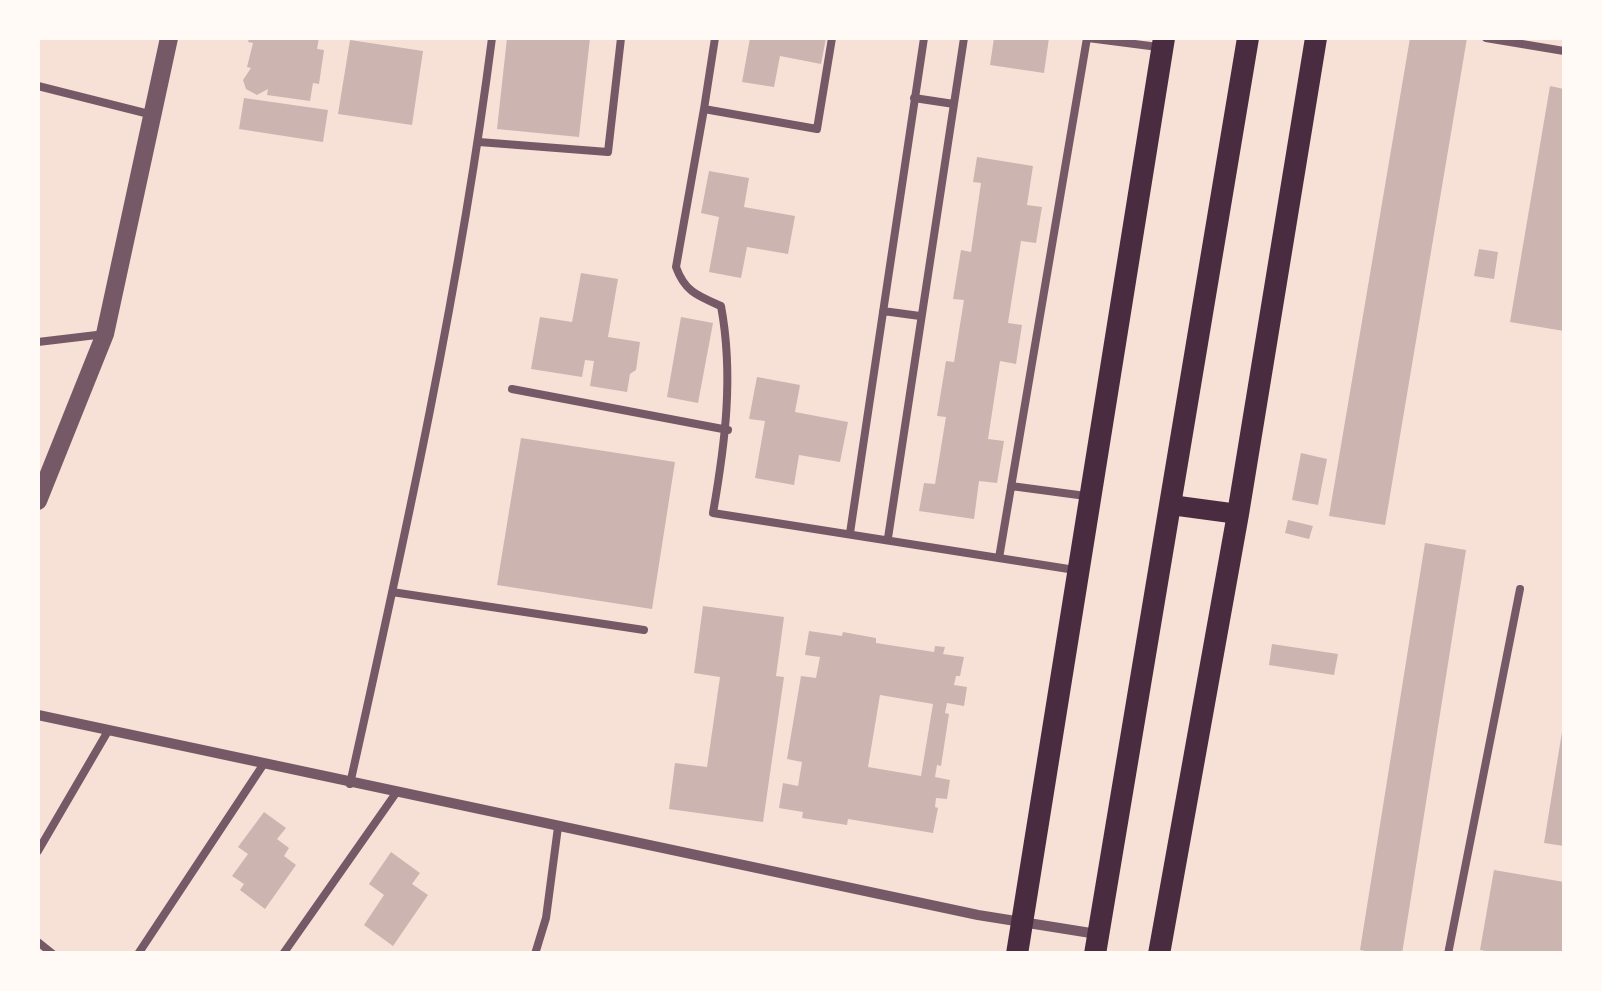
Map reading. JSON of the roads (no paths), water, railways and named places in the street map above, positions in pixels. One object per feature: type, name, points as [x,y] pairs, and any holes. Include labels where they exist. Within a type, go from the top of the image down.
[{"type":"main road","points":[[1097,944],[1248,38]]},
{"type":"main road","points":[[1163,953],[1316,38]]},
{"type":"main road","points":[[1017,954],[1164,43]]},
{"type":"main road","points":[[1172,504],[1238,514]]},
{"type":"street","points":[[38,501],[105,334],[169,38]]},
{"type":"street","points":[[38,715],[1022,923],[1097,944]]},
{"type":"lane","points":[[350,784],[392,592],[478,142],[492,38]]},
{"type":"lane","points":[[478,142],[608,152],[621,38]]},
{"type":"lane","points":[[715,38],[676,267],[682,284],[722,306],[728,340],[728,430],[713,513],[1080,571]]},
{"type":"lane","points":[[704,110],[817,129],[832,38]]},
{"type":"lane","points":[[850,533],[924,38]]},
{"type":"lane","points":[[888,538],[964,38]]},
{"type":"lane","points":[[999,558],[1088,38],[1164,43]]},
{"type":"lane","points":[[1486,38],[1564,51]]},
{"type":"lane","points":[[38,86],[154,115]]},
{"type":"lane","points":[[914,98],[954,104]]},
{"type":"lane","points":[[883,311],[920,316]]},
{"type":"lane","points":[[38,342],[105,334]]},
{"type":"lane","points":[[512,389],[728,430]]},
{"type":"lane","points":[[1011,486],[1091,496]]},
{"type":"lane","points":[[1448,954],[1520,589]]},
{"type":"lane","points":[[392,592],[644,630]]},
{"type":"lane","points":[[38,852],[108,731]]},
{"type":"lane","points":[[138,954],[262,765]]},
{"type":"lane","points":[[283,954],[396,793]]},
{"type":"lane","points":[[536,954],[546,918],[558,827]]},
{"type":"lane","points":[[38,942],[54,954]]}]
